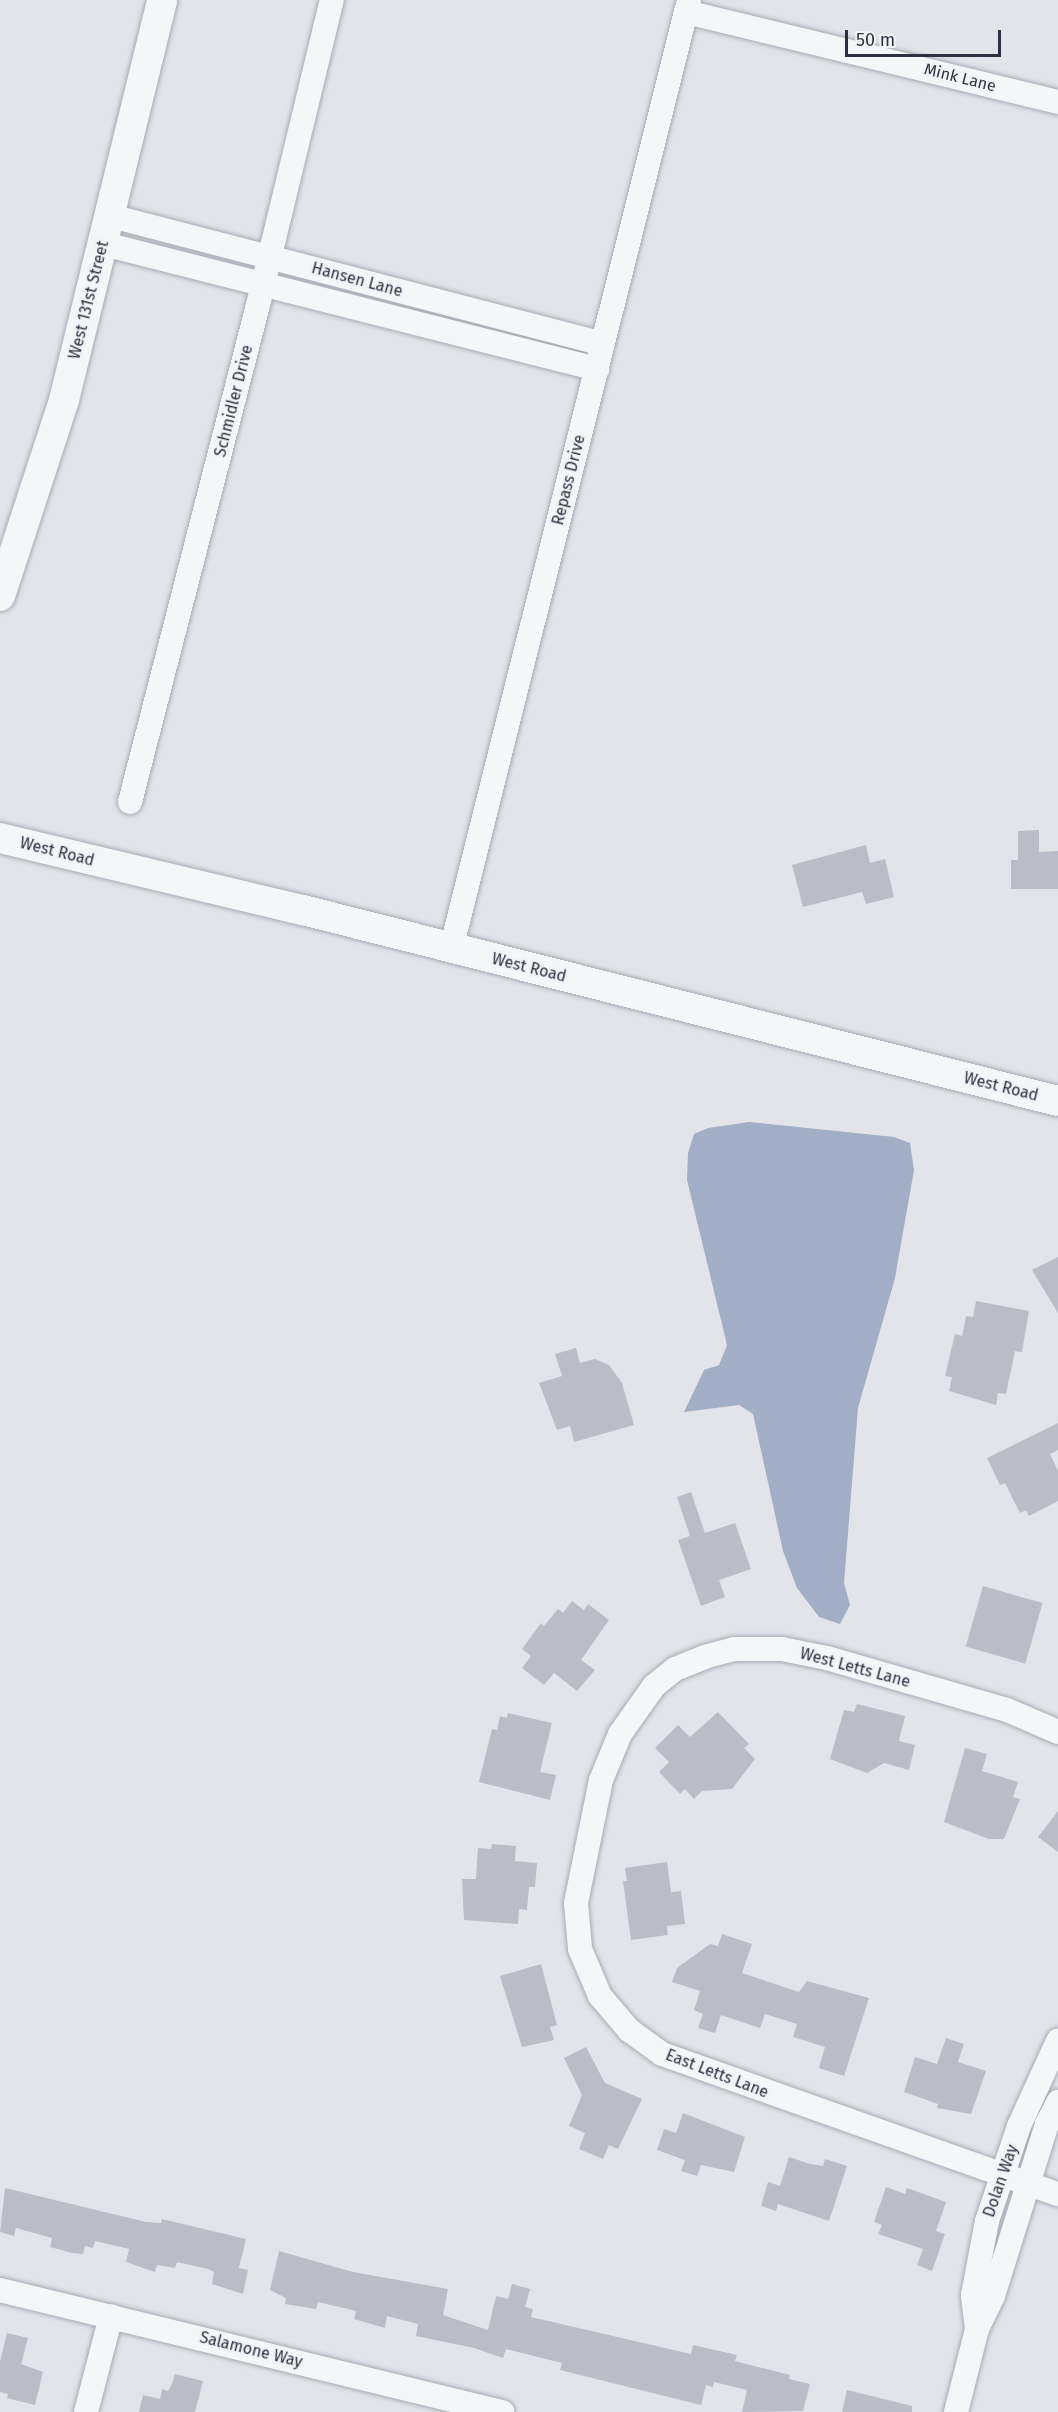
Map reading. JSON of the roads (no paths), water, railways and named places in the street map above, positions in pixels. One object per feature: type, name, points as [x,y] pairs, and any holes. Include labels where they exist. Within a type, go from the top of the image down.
[{"type":"street","name":"West 131st Street","points":[[0,596],[64,400],[162,0]]},
{"type":"street","name":"Schmidler Drive","points":[[130,802],[263,285],[332,0]]},
{"type":"street","name":"Mink Lane","points":[[688,6],[1058,102]]},
{"type":"street","name":"Repass Drive","points":[[452,949],[688,6]]},
{"type":"street","name":"Hansen Lane","points":[[107,230],[270,257],[603,344]]},
{"type":"street","name":"Hansen Lane","points":[[107,230],[263,285],[597,369]]},
{"type":"street","name":"West Road","points":[[0,838],[1058,1101]]},
{"type":"street","name":"West Letts Lane","points":[[601,1780],[620,1734],[654,1686],[675,1669],[734,1649],[782,1649],[827,1658],[1007,1710],[1058,1732]]},
{"type":"street","name":"East Letts Lane","points":[[601,1780],[576,1903],[580,1949],[600,1996],[629,2030],[662,2054],[731,2081],[1058,2194]]},
{"type":"street","name":"Dolan Way","points":[[977,2330],[973,2295],[987,2221],[1019,2126],[1058,2041]]},
{"type":"street","name":"Dolan Way","points":[[956,2412],[977,2330],[993,2296],[1058,2102]]},
{"type":"street","name":"Salamone Way","points":[[0,2290],[502,2412]]},
{"type":"street","points":[[86,2412],[111,2316]]},
{"type":"water","points":[[749,1122],[894,1137],[910,1143],[914,1170],[895,1278],[858,1408],[844,1583],[850,1605],[840,1624],[819,1617],[797,1588],[783,1551],[753,1414],[739,1405],[684,1412],[704,1370],[719,1365],[727,1345],[687,1180],[688,1153],[694,1134],[708,1128]]}]
